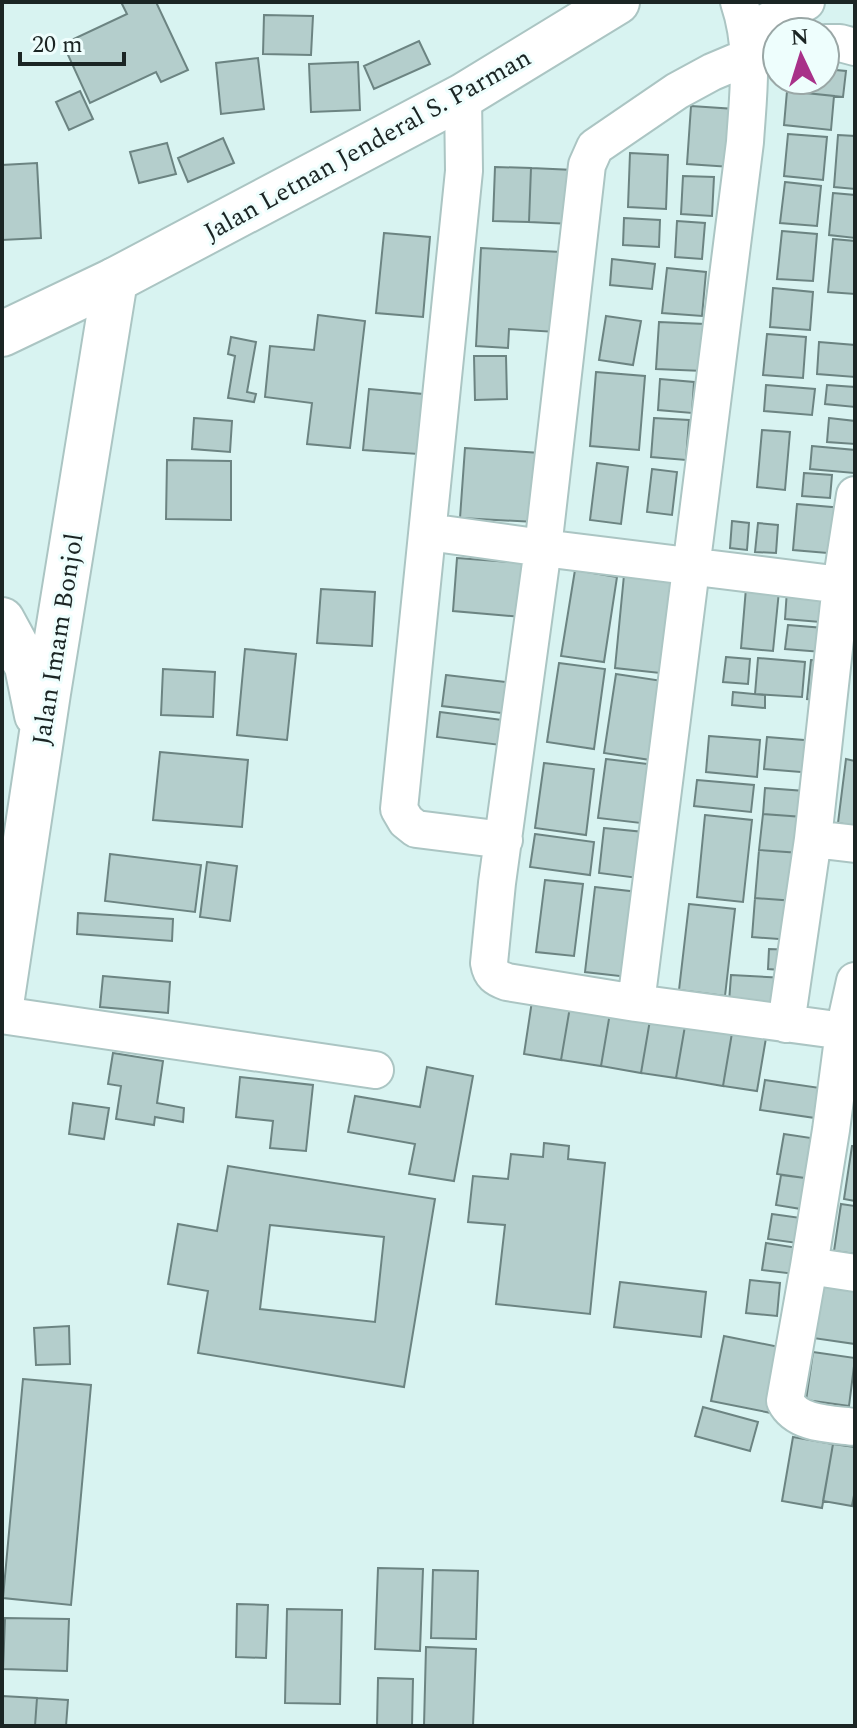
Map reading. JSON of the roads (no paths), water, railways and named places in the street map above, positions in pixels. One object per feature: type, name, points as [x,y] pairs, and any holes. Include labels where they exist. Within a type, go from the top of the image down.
[{"type":"main road","name":"Jalan Letnan Jenderal S. Parman","points":[[2,334],[115,280],[463,96],[617,2]]},
{"type":"main road","name":"Jalan Imam Bonjol","points":[[2,998],[115,280]]},
{"type":"main road","points":[[2,620],[27,666],[41,737]]},
{"type":"street","points":[[806,2],[751,28],[712,72],[677,91],[608,137],[595,147],[587,165],[543,548],[489,963],[491,973],[507,982],[844,1031]]},
{"type":"street","points":[[636,1003],[745,142],[751,28]]},
{"type":"street","points":[[463,96],[464,171],[399,809],[406,821],[416,829],[504,840]]},
{"type":"street","points":[[786,1024],[813,839],[843,680],[841,585],[852,532],[855,495]]},
{"type":"street","points":[[428,532],[841,585]]},
{"type":"street","points":[[813,839],[855,844]]},
{"type":"street","points":[[794,974],[855,981],[844,1031],[843,1132],[809,1266],[785,1401],[789,1410],[803,1418],[855,1427]]},
{"type":"street","points":[[2,1015],[375,1070]]},
{"type":"street","points":[[809,1266],[855,1273]]}]
